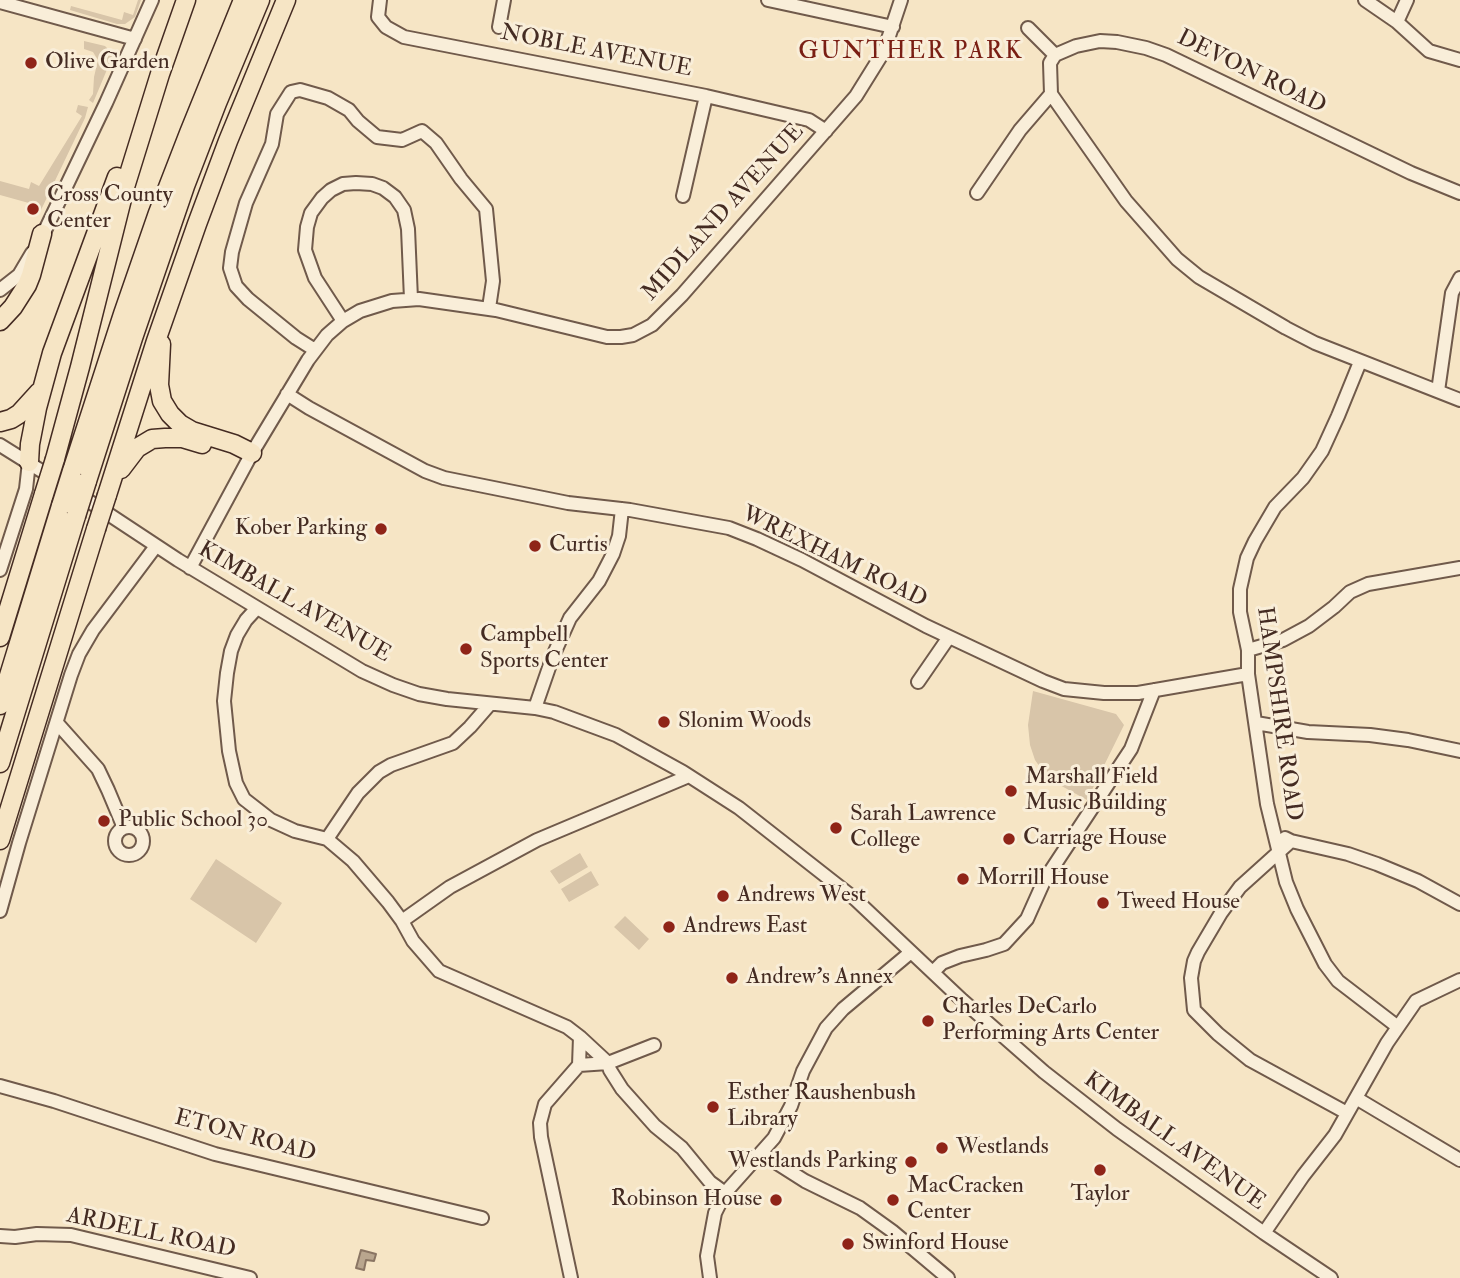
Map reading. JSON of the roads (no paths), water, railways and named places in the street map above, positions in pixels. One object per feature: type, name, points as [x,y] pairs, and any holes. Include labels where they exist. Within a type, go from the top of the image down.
[{"type":"highway","points":[[0,638],[70,406],[125,187],[186,0]]},
{"type":"highway","points":[[209,82],[238,0]]},
{"type":"highway","points":[[0,705],[69,511],[144,251],[243,0]]},
{"type":"highway","points":[[80,476],[133,338],[185,186],[260,0]]},
{"type":"highway","points":[[0,840],[162,323],[228,141],[286,0]]},
{"type":"highway","points":[[254,75],[299,0]]},
{"type":"highway","points":[[29,462],[41,389],[56,341],[130,141],[160,74]]},
{"type":"highway","points":[[0,321],[27,285],[42,234]]},
{"type":"highway","points":[[162,323],[159,385],[166,409],[185,428],[234,444],[249,458]]},
{"type":"highway","points":[[0,422],[19,414],[41,389]]},
{"type":"highway","points":[[109,489],[132,452],[152,439],[181,438],[249,458]]},
{"type":"highway","points":[[0,763],[69,511]]},
{"type":"street","points":[[0,290],[19,275],[42,234],[92,133],[152,0]]},
{"type":"street","name":"NOBLE AVENUE","points":[[380,0],[378,17],[386,27],[404,37],[706,96],[809,120],[825,131]]},
{"type":"street","points":[[499,27],[504,0]]},
{"type":"street","points":[[768,0],[893,27]]},
{"type":"street","name":"MIDLAND AVENUE","points":[[190,568],[287,394],[315,350],[343,321],[370,307],[411,299],[489,308],[602,337],[633,335],[659,319],[856,96],[884,51],[901,0]]},
{"type":"street","points":[[1366,0],[1429,51],[1460,60]]},
{"type":"street","points":[[1396,22],[1407,0]]},
{"type":"street","points":[[0,2],[135,39]]},
{"type":"street","points":[[1028,28],[1055,55],[1050,63],[1051,94],[1126,201],[1177,259],[1199,277],[1315,343],[1460,400]]},
{"type":"street","name":"DEVON ROAD","points":[[1055,55],[1076,46],[1100,41],[1156,51],[1411,173],[1460,193]]},
{"type":"street","points":[[315,350],[247,299],[236,286],[230,268],[246,203],[272,144],[277,114],[291,92],[300,90],[328,97],[349,110],[377,137],[402,140],[422,131],[436,143],[486,209],[493,281],[489,308]]},
{"type":"street","points":[[977,193],[1020,130],[1051,94]]},
{"type":"street","points":[[683,196],[706,96]]},
{"type":"street","points":[[343,321],[315,278],[305,250],[311,213],[322,198],[343,184],[372,184],[383,188],[395,197],[404,210],[408,229],[411,299]]},
{"type":"street","points":[[0,309],[26,274],[42,234]]},
{"type":"street","points":[[1438,391],[1452,293],[1460,278]]},
{"type":"street","name":"HAMPSHIRE ROAD","points":[[1360,362],[1321,451],[1303,478],[1275,507],[1255,541],[1247,558],[1240,589],[1240,612],[1248,650],[1248,674],[1267,804],[1286,882],[1325,964],[1338,981],[1398,1027]]},
{"type":"street","name":"WREXHAM ROAD","points":[[287,394],[425,471],[444,478],[568,503],[622,509],[729,528],[802,560],[949,637],[1064,689],[1138,693],[1248,674]]},
{"type":"street","name":"KIMBALL AVENUE","points":[[0,445],[190,568],[362,671],[419,694],[554,712],[616,735],[689,776],[739,808],[855,899],[1044,1072],[1117,1129],[1331,1278]]},
{"type":"street","points":[[0,570],[26,489],[29,462]]},
{"type":"street","points":[[536,708],[569,618],[599,581],[613,554],[619,536],[622,509]]},
{"type":"street","points":[[0,911],[79,654],[93,630],[156,546]]},
{"type":"street","points":[[1248,650],[1283,640],[1308,626],[1350,592],[1368,584],[1460,568]]},
{"type":"street","points":[[257,608],[246,620],[231,651],[224,701],[229,751],[236,783],[244,799],[271,820],[295,831],[327,839],[353,861],[439,971],[567,1027],[580,1037],[608,1063],[622,1089],[655,1125],[682,1148],[710,1182],[725,1193]]},
{"type":"street","points":[[918,682],[949,637]]},
{"type":"street","points":[[933,972],[943,963],[960,956],[1004,944],[1027,919],[1044,881],[1131,749],[1154,690]]},
{"type":"street","points":[[327,839],[358,793],[379,772],[391,765],[453,743],[490,704]]},
{"type":"street","points":[[57,723],[98,769],[124,828]]},
{"type":"street","points":[[1256,723],[1308,732],[1408,740],[1460,751]]},
{"type":"street","points":[[402,921],[450,887],[537,840],[689,776]]},
{"type":"street","points":[[1273,831],[1291,841],[1348,854],[1377,864],[1418,881],[1460,904]]},
{"type":"street","name":"HAMPSHIRE ROAD","points":[[1278,853],[1291,841]]},
{"type":"street","points":[[1278,853],[1240,887],[1221,912],[1198,952],[1191,978],[1194,1010],[1216,1033],[1250,1060],[1348,1112]]},
{"type":"street","points":[[710,1278],[707,1256],[715,1213],[725,1193],[774,1138],[791,1106],[803,1071],[826,1028],[843,1009],[911,952]]},
{"type":"street","points":[[1264,1233],[1335,1135],[1416,1001],[1460,980]]},
{"type":"street","points":[[571,1278],[540,1123],[545,1104],[579,1065],[580,1037]]},
{"type":"street","points":[[579,1065],[608,1063],[654,1045]]},
{"type":"street","name":"ETON ROAD","points":[[0,1086],[215,1154],[482,1218]]},
{"type":"street","points":[[1356,1098],[1460,1160]]},
{"type":"street","points":[[761,1153],[805,1181],[860,1208],[948,1278]]},
{"type":"street","points":[[710,1182],[715,1213]]},
{"type":"street","name":"ARDELL ROAD","points":[[0,1236],[71,1235],[250,1278]]},
{"type":"place","name":"Olive Garden","points":[[31,63]]},
{"type":"place","name":"Cross County Center","points":[[33,209]]},
{"type":"place","name":"Kober Parking","points":[[381,529]]},
{"type":"place","name":"Curtis","points":[[535,546]]},
{"type":"place","name":"Campbell Sports Center","points":[[466,649]]},
{"type":"place","name":"Slonim Woods","points":[[664,722]]},
{"type":"place","name":"Marshall Field Music Building","points":[[1011,791]]},
{"type":"place","name":"Public School 30","points":[[104,821]]},
{"type":"place","name":"Sarah Lawrence College","points":[[836,828]]},
{"type":"place","name":"Carriage House","points":[[1009,839]]},
{"type":"place","name":"Morrill House","points":[[963,879]]},
{"type":"place","name":"Andrews West","points":[[723,896]]},
{"type":"place","name":"Tweed House","points":[[1103,903]]},
{"type":"place","name":"Andrews East","points":[[669,927]]},
{"type":"place","name":"Andrew's Annex","points":[[732,978]]},
{"type":"place","name":"Charles DeCarlo Performing Arts Center","points":[[928,1021]]},
{"type":"place","name":"Esther Raushenbush Library","points":[[713,1107]]},
{"type":"place","name":"Westlands","points":[[942,1148]]},
{"type":"place","name":"Westlands Parking","points":[[911,1162]]},
{"type":"place","name":"Taylor","points":[[1100,1170]]},
{"type":"place","name":"Robinson House","points":[[776,1200]]},
{"type":"place","name":"MacCracken Center","points":[[893,1200]]},
{"type":"place","name":"Swinford House","points":[[848,1244]]},
{"type":"district","name":"GUNTHER PARK","points":[[911,53]]}]
